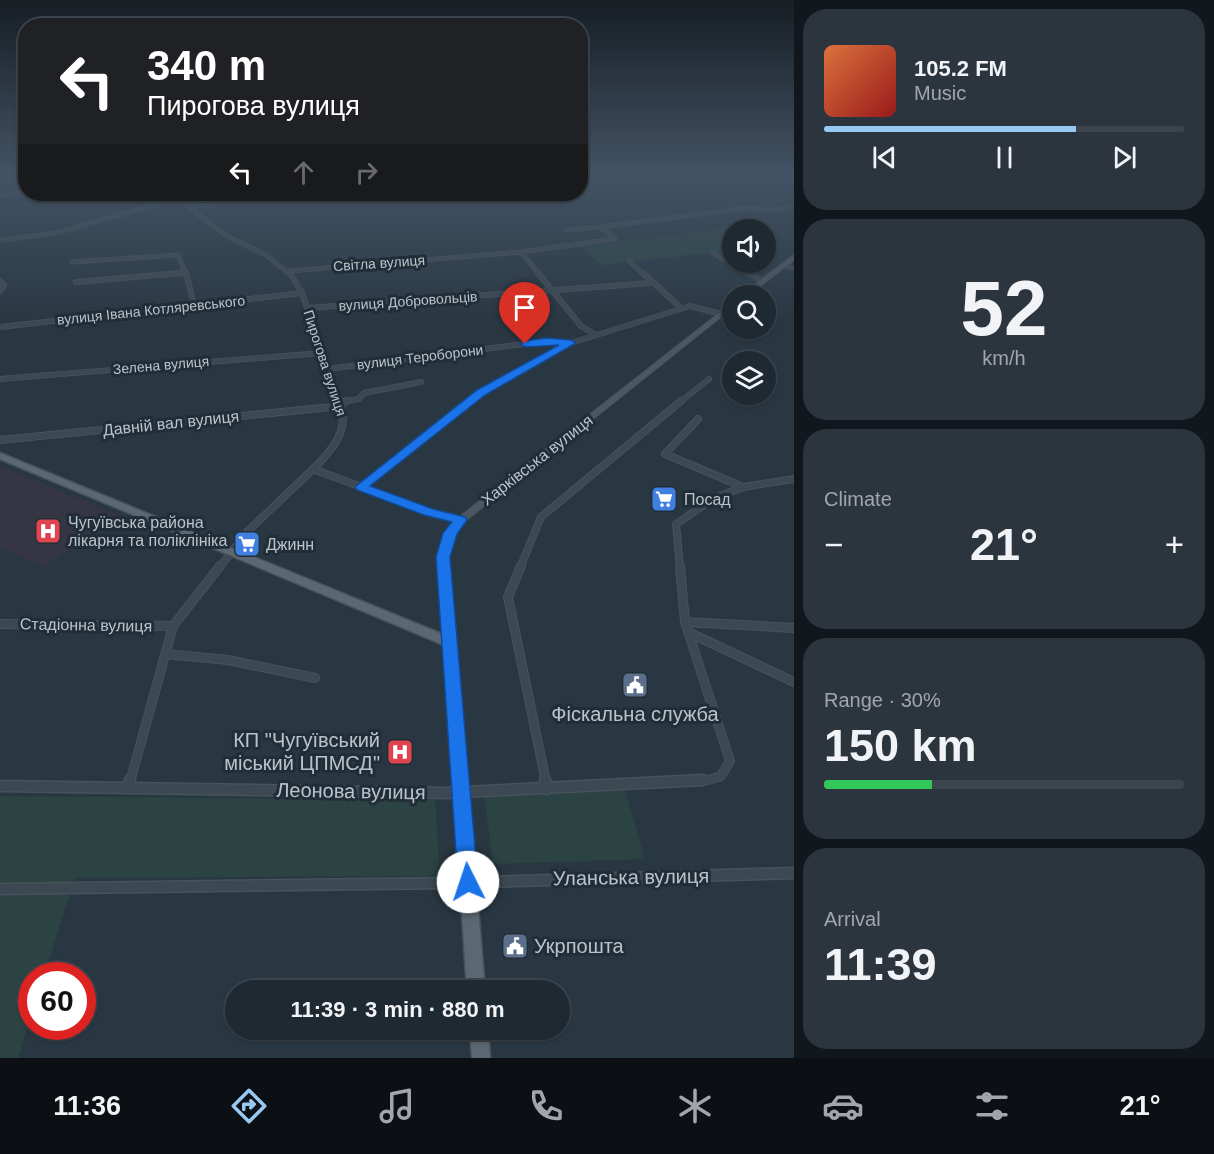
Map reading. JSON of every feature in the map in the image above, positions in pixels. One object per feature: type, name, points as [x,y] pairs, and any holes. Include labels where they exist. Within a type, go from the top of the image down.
[{"type":"main road","points":[[0,456],[450,642]]},
{"type":"main road","name":"Харківська вулиця","points":[[450,642],[475,980]]},
{"type":"main road","points":[[480,1040],[481,1058]]},
{"type":"street","points":[[0,240],[56,233],[81,225]]},
{"type":"street","name":"Пирогова вулиця","points":[[173,626],[247,532],[327,455],[340,436],[344,423],[342,404],[302,293],[289,271],[266,255],[225,235],[212,225]]},
{"type":"street","points":[[567,230],[613,225]]},
{"type":"street","name":"Світла вулиця","points":[[289,271],[521,252],[615,239],[601,227]]},
{"type":"street","points":[[521,252],[580,326],[596,335]]},
{"type":"street","points":[[712,253],[762,281]]},
{"type":"street","points":[[72,262],[174,254],[180,257],[194,305]]},
{"type":"street","points":[[757,285],[794,257]]},
{"type":"street","points":[[629,261],[681,308]]},
{"type":"street","points":[[783,265],[794,268]]},
{"type":"street","points":[[76,282],[186,273]]},
{"type":"street","points":[[0,281],[4,285],[0,291]]},
{"type":"street","name":"вулиця Добровольців","points":[[307,308],[652,283]]},
{"type":"street","name":"вулиця Івана Котляревського","points":[[0,327],[302,293]]},
{"type":"street","name":"вулиця Тероборони","points":[[328,369],[547,341],[571,343],[681,308],[700,307],[721,314]]},
{"type":"street","name":"Харківська вулиця","points":[[450,642],[443,557],[450,533],[461,520],[721,314]]},
{"type":"street","points":[[361,487],[481,393],[571,343]]},
{"type":"street","name":"Зелена вулиця","points":[[0,379],[322,352]]},
{"type":"street","points":[[547,789],[507,597],[541,517],[709,379]]},
{"type":"street","name":"Давній вал вулиця","points":[[0,440],[342,404],[359,399],[364,393],[421,382]]},
{"type":"street","points":[[698,419],[665,454],[743,487]]},
{"type":"street","points":[[313,469],[429,512],[461,520]]},
{"type":"street","points":[[794,479],[743,487],[713,499],[676,524],[685,622],[688,632],[794,682]]},
{"type":"street","points":[[685,622],[794,628]]},
{"type":"street","name":"Стадіонна вулиця","points":[[0,624],[173,626]]},
{"type":"street","points":[[128,788],[173,626]]},
{"type":"street","name":"Леонова вулиця","points":[[0,786],[461,792],[708,780],[721,776],[730,761],[688,632]]},
{"type":"street","points":[[166,654],[228,660],[315,678]]},
{"type":"street","name":"Уланська вулиця","points":[[468,882],[794,873]]},
{"type":"street","points":[[0,889],[468,882]]},
{"type":"shaded area","name":"Чугуївська района лікарня та поліклініка","points":[[0,466],[119,515],[44,567],[0,548]]},
{"type":"green space","points":[[722,229],[722,251],[602,265],[580,247]]},
{"type":"green space","points":[[625,790],[645,859],[493,864],[484,795]]},
{"type":"green space","points":[[0,796],[435,800],[440,876],[75,878],[48,962],[18,962],[18,1040],[23,1040],[18,1058],[0,1058]]},
{"type":"place","name":"Посад","points":[[664,499]]},
{"type":"place","name":"Чугуївська района лікарня та поліклініка","points":[[48,531]]},
{"type":"place","name":"Джинн","points":[[247,544]]},
{"type":"place","name":"Фіскальна служба","points":[[635,685]]},
{"type":"place","name":"КП \"Чугуївський міський ЦПМСД\"","points":[[400,752]]},
{"type":"place","name":"Укрпошта","points":[[515,946]]},
{"type":"route","points":[[468,882],[443,557],[450,533],[461,520],[429,512],[361,487],[481,393],[571,343],[547,341],[525,344]]}]
